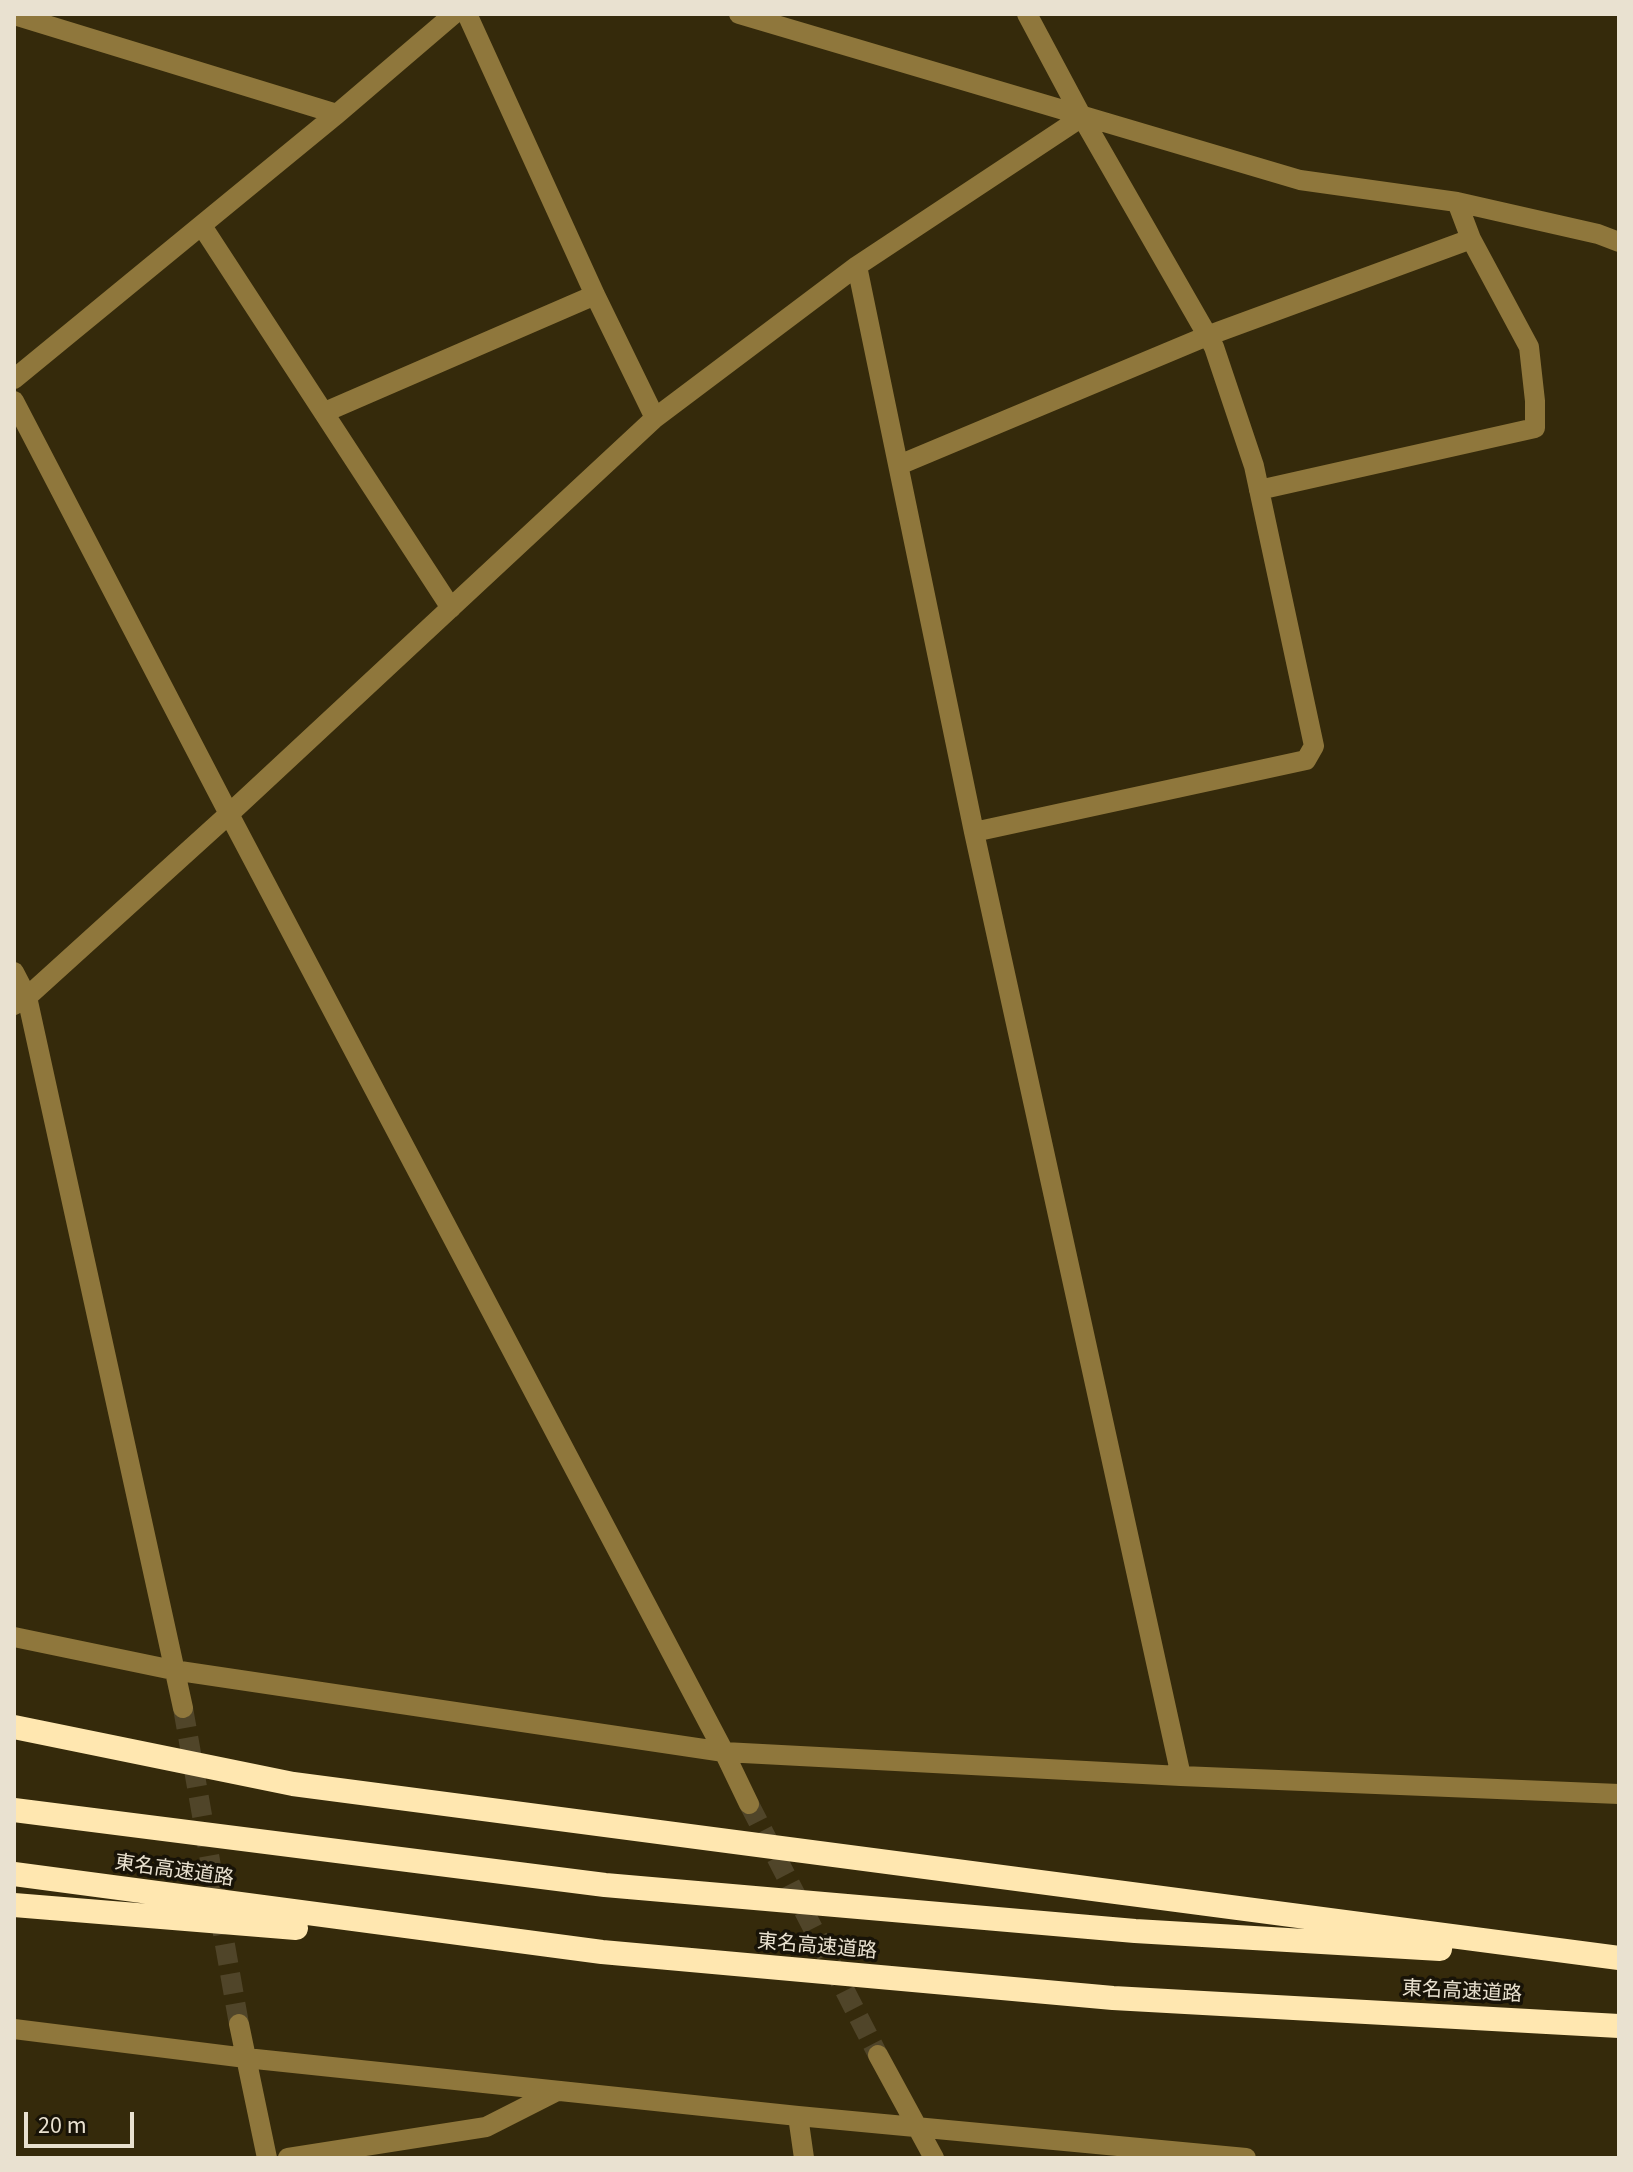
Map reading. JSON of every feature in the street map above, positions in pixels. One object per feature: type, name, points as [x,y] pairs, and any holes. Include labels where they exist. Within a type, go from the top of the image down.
[{"type":"highway","points":[[14,1727],[293,1784],[1619,1959]]},
{"type":"highway","name":"東名高速道路","points":[[14,1810],[605,1885],[1135,1931],[1619,1959]]},
{"type":"highway","name":"東名高速道路","points":[[14,1874],[602,1952],[1113,1998],[1619,2026]]},
{"type":"highway","points":[[14,1905],[602,1952]]},
{"type":"street","points":[[14,379],[454,14]]},
{"type":"street","points":[[467,14],[595,295],[655,418]]},
{"type":"street","points":[[739,14],[1300,180],[1457,202],[1598,234],[1619,242]]},
{"type":"street","points":[[974,832],[1306,760],[1314,746],[1254,466],[1214,347],[1082,117],[1027,14]]},
{"type":"street","points":[[14,15],[337,114]]},
{"type":"street","points":[[21,1001],[229,814],[655,418],[857,266],[1082,117]]},
{"type":"street","points":[[1259,490],[1535,428],[1529,347],[1471,239],[1457,202]]},
{"type":"street","points":[[202,226],[451,608]]},
{"type":"street","points":[[899,465],[1207,336],[1471,239]]},
{"type":"street","points":[[857,266],[974,832],[1181,1776]]},
{"type":"street","points":[[325,412],[595,295]]},
{"type":"street","points":[[14,401],[749,1804]]},
{"type":"street","points":[[14,972],[183,1708]]},
{"type":"street","points":[[14,1637],[173,1670],[724,1752],[1181,1776],[1619,1794]]},
{"type":"street","points":[[239,2024],[267,2158]]},
{"type":"street","points":[[14,2029],[246,2058],[919,2129],[1246,2158]]},
{"type":"street","points":[[878,2055],[934,2158]]},
{"type":"street","points":[[288,2158],[486,2127],[558,2091]]},
{"type":"street","points":[[798,2116],[804,2158]]},
{"type":"tunnel","points":[[183,1708],[239,2024]]},
{"type":"tunnel","points":[[749,1804],[878,2055]]}]
